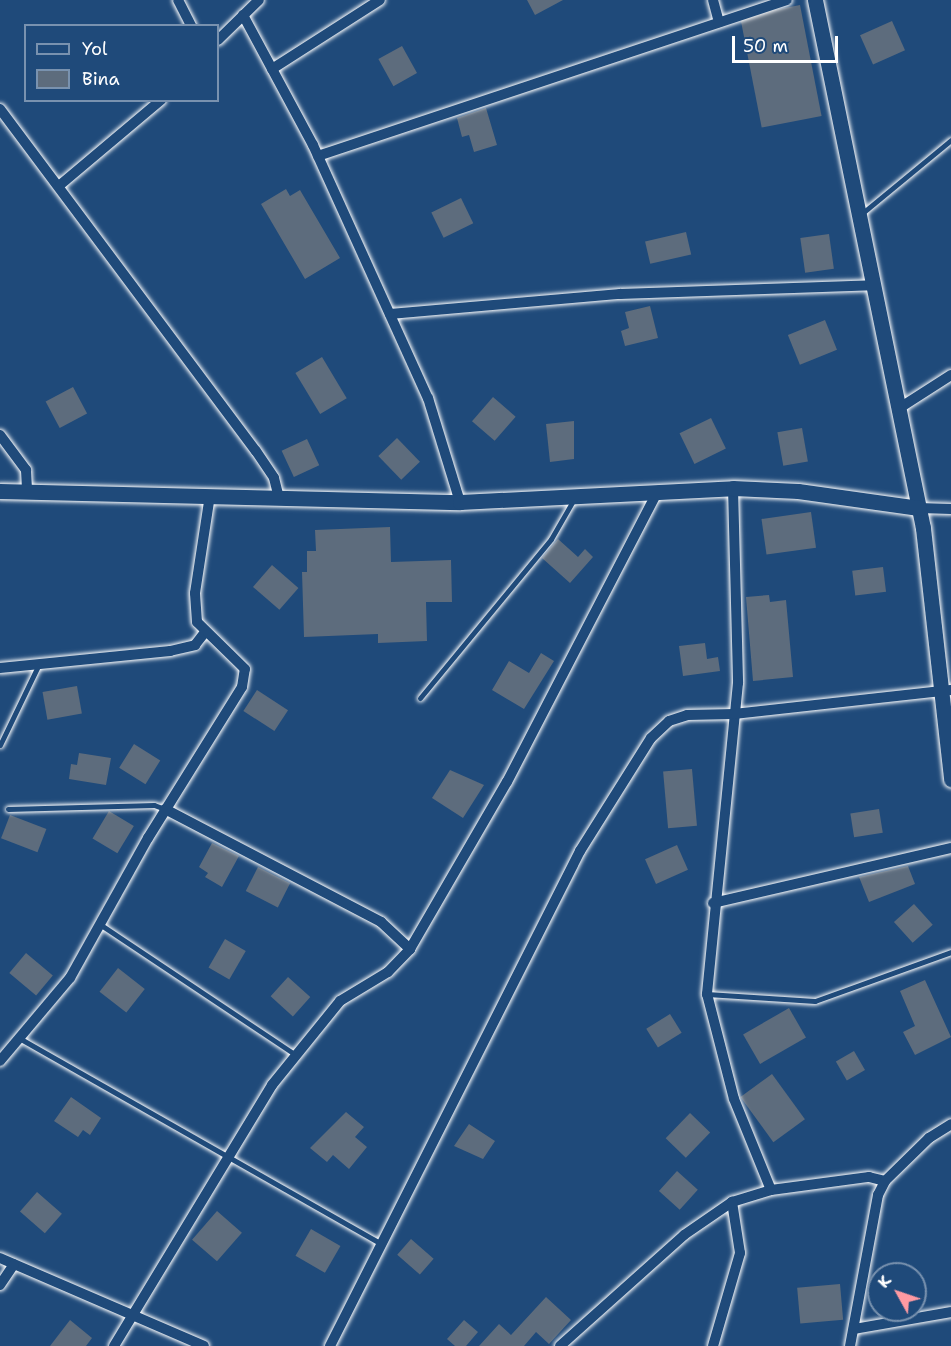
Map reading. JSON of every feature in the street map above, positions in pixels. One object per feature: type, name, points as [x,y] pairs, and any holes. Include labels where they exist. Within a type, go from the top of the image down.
[{"type":"street","points":[[178,0],[190,24]]},
{"type":"street","points":[[219,39],[259,0]]},
{"type":"street","points":[[272,69],[380,0]]},
{"type":"street","points":[[713,0],[719,22]]},
{"type":"street","points":[[318,156],[787,0]]},
{"type":"street","points":[[815,0],[919,508],[946,691],[951,778]]},
{"type":"street","points":[[243,15],[318,156],[428,398],[460,502]]},
{"type":"street","points":[[60,185],[159,102]]},
{"type":"street","points":[[0,109],[60,185],[256,451],[274,478],[279,498]]},
{"type":"street","points":[[390,314],[620,294],[873,285]]},
{"type":"street","points":[[898,409],[951,375]]},
{"type":"street","points":[[0,435],[26,470],[27,491]]},
{"type":"street","points":[[733,488],[738,683],[713,903],[707,994],[734,1099],[771,1190]]},
{"type":"street","points":[[0,491],[460,502],[733,488],[798,491],[919,508],[951,509]]},
{"type":"street","points":[[114,1346],[272,1085],[340,1001],[388,972],[410,949],[507,782],[658,491]]},
{"type":"street","points":[[0,1061],[70,978],[165,809],[242,687],[245,669],[197,622],[195,593],[210,495]]},
{"type":"street","points":[[0,668],[170,651],[195,645],[205,632]]},
{"type":"street","points":[[330,1346],[580,851],[651,738],[669,721],[687,714],[734,714],[946,691]]},
{"type":"street","points":[[165,809],[381,922],[410,949]]},
{"type":"street","points":[[713,903],[951,848]]},
{"type":"street","points":[[850,1346],[878,1195],[885,1181],[929,1138],[951,1124]]},
{"type":"street","points":[[560,1346],[684,1235],[732,1202],[771,1190],[869,1177],[885,1181]]},
{"type":"street","points":[[713,1346],[740,1253],[732,1202]]},
{"type":"street","points":[[0,1258],[204,1346]]},
{"type":"street","points":[[0,1285],[14,1264]]},
{"type":"street","points":[[854,1329],[951,1312]]},
{"type":"lane","points":[[859,216],[951,140]]},
{"type":"lane","points":[[420,698],[551,539],[576,495]]},
{"type":"lane","points":[[0,745],[39,664]]},
{"type":"lane","points":[[8,809],[154,805],[165,809]]},
{"type":"lane","points":[[101,925],[296,1056]]},
{"type":"lane","points":[[707,994],[815,1001],[951,952]]},
{"type":"lane","points":[[19,1038],[382,1244]]},
{"type":"building","points":[[527,0],[563,0],[535,15]]},
{"type":"building","points":[[800,5],[822,116],[762,128],[740,17]]},
{"type":"building","points":[[892,21],[905,50],[873,64],[860,35]]},
{"type":"building","points":[[402,46],[417,73],[393,86],[378,59]]},
{"type":"building","points":[[486,108],[497,145],[474,152],[469,135],[462,137],[457,118]]},
{"type":"building","points":[[286,189],[290,196],[300,190],[340,258],[305,279],[261,204]]},
{"type":"building","points":[[461,198],[473,223],[444,238],[431,212]]},
{"type":"building","points":[[686,232],[691,254],[650,264],[645,241]]},
{"type":"building","points":[[829,234],[834,269],[805,273],[800,238]]},
{"type":"building","points":[[650,306],[658,338],[625,346],[621,331],[629,328],[625,312]]},
{"type":"building","points":[[825,320],[837,350],[800,365],[788,335]]},
{"type":"building","points":[[322,357],[347,398],[320,414],[295,373]]},
{"type":"building","points":[[73,387],[87,413],[60,428],[46,402]]},
{"type":"building","points":[[493,397],[516,417],[495,441],[472,421]]},
{"type":"building","points":[[711,418],[726,449],[694,464],[680,433]]},
{"type":"building","points":[[574,421],[574,459],[550,462],[546,424]]},
{"type":"building","points":[[802,428],[808,461],[783,466],[777,432]]},
{"type":"building","points":[[397,438],[420,462],[401,480],[378,456]]},
{"type":"building","points":[[307,439],[319,465],[294,477],[282,451]]},
{"type":"building","points":[[811,512],[816,548],[766,555],[761,519]]},
{"type":"building","points":[[390,527],[391,562],[451,560],[452,602],[426,602],[427,641],[378,643],[378,634],[304,637],[302,572],[307,572],[307,551],[316,551],[315,530]]},
{"type":"building","points":[[558,539],[578,557],[585,549],[593,557],[570,583],[542,558]]},
{"type":"building","points":[[272,565],[298,588],[279,610],[253,587]]},
{"type":"building","points":[[883,567],[886,592],[855,596],[852,571]]},
{"type":"building","points":[[769,595],[770,602],[786,600],[793,677],[753,681],[746,597]]},
{"type":"building","points":[[705,643],[707,659],[718,657],[720,671],[683,676],[679,646]]},
{"type":"building","points":[[541,653],[554,661],[524,709],[492,690],[509,661],[529,673]]},
{"type":"building","points":[[77,686],[82,714],[47,720],[43,692]]},
{"type":"building","points":[[257,690],[288,710],[274,731],[243,711]]},
{"type":"building","points":[[134,744],[160,760],[145,784],[119,768]]},
{"type":"building","points":[[79,753],[111,758],[106,785],[69,779],[71,764],[77,765]]},
{"type":"building","points":[[692,769],[697,826],[668,828],[663,772]]},
{"type":"building","points":[[450,770],[484,785],[463,818],[432,798]]},
{"type":"building","points":[[879,809],[883,833],[854,837],[850,814]]},
{"type":"building","points":[[109,811],[134,826],[117,853],[93,838]]},
{"type":"building","points":[[10,815],[46,829],[37,852],[1,838]]},
{"type":"building","points":[[212,843],[239,856],[222,887],[205,877],[208,873],[199,867]]},
{"type":"building","points":[[677,845],[688,870],[656,884],[645,859]]},
{"type":"building","points":[[908,866],[915,884],[869,902],[859,877]]},
{"type":"building","points":[[258,867],[290,883],[278,907],[246,891]]},
{"type":"building","points":[[914,904],[933,925],[913,943],[894,922]]},
{"type":"building","points":[[225,939],[246,951],[229,980],[208,968]]},
{"type":"building","points":[[26,953],[53,975],[36,995],[9,973]]},
{"type":"building","points":[[118,968],[145,989],[126,1013],[100,992]]},
{"type":"building","points":[[288,977],[310,997],[293,1016],[271,996]]},
{"type":"building","points":[[925,980],[951,1037],[915,1055],[903,1032],[915,1026],[900,991]]},
{"type":"building","points":[[789,1008],[806,1037],[760,1064],[743,1034]]},
{"type":"building","points":[[670,1014],[682,1033],[658,1047],[646,1029]]},
{"type":"building","points":[[854,1051],[865,1070],[847,1081],[836,1062]]},
{"type":"building","points":[[772,1074],[805,1119],[773,1142],[740,1097]]},
{"type":"building","points":[[71,1097],[101,1118],[90,1135],[83,1130],[78,1137],[54,1121]]},
{"type":"building","points":[[346,1112],[364,1127],[355,1137],[367,1147],[349,1169],[333,1155],[327,1162],[310,1148]]},
{"type":"building","points":[[690,1113],[710,1132],[686,1158],[666,1138]]},
{"type":"building","points":[[469,1124],[495,1141],[483,1159],[454,1146]]},
{"type":"building","points":[[677,1171],[698,1190],[680,1210],[659,1191]]},
{"type":"building","points":[[37,1192],[62,1214],[45,1233],[20,1212]]},
{"type":"building","points":[[217,1211],[242,1233],[217,1261],[192,1240]]},
{"type":"building","points":[[311,1229],[340,1246],[325,1273],[296,1256]]},
{"type":"building","points":[[411,1239],[434,1259],[420,1275],[397,1255]]},
{"type":"building","points":[[840,1284],[843,1320],[800,1324],[797,1288]]},
{"type":"building","points":[[546,1297],[571,1320],[549,1344],[536,1332],[524,1346],[479,1346],[499,1324],[511,1335]]},
{"type":"building","points":[[70,1320],[92,1338],[86,1346],[50,1346]]},
{"type":"building","points":[[464,1320],[478,1332],[466,1346],[455,1346],[447,1339]]}]
